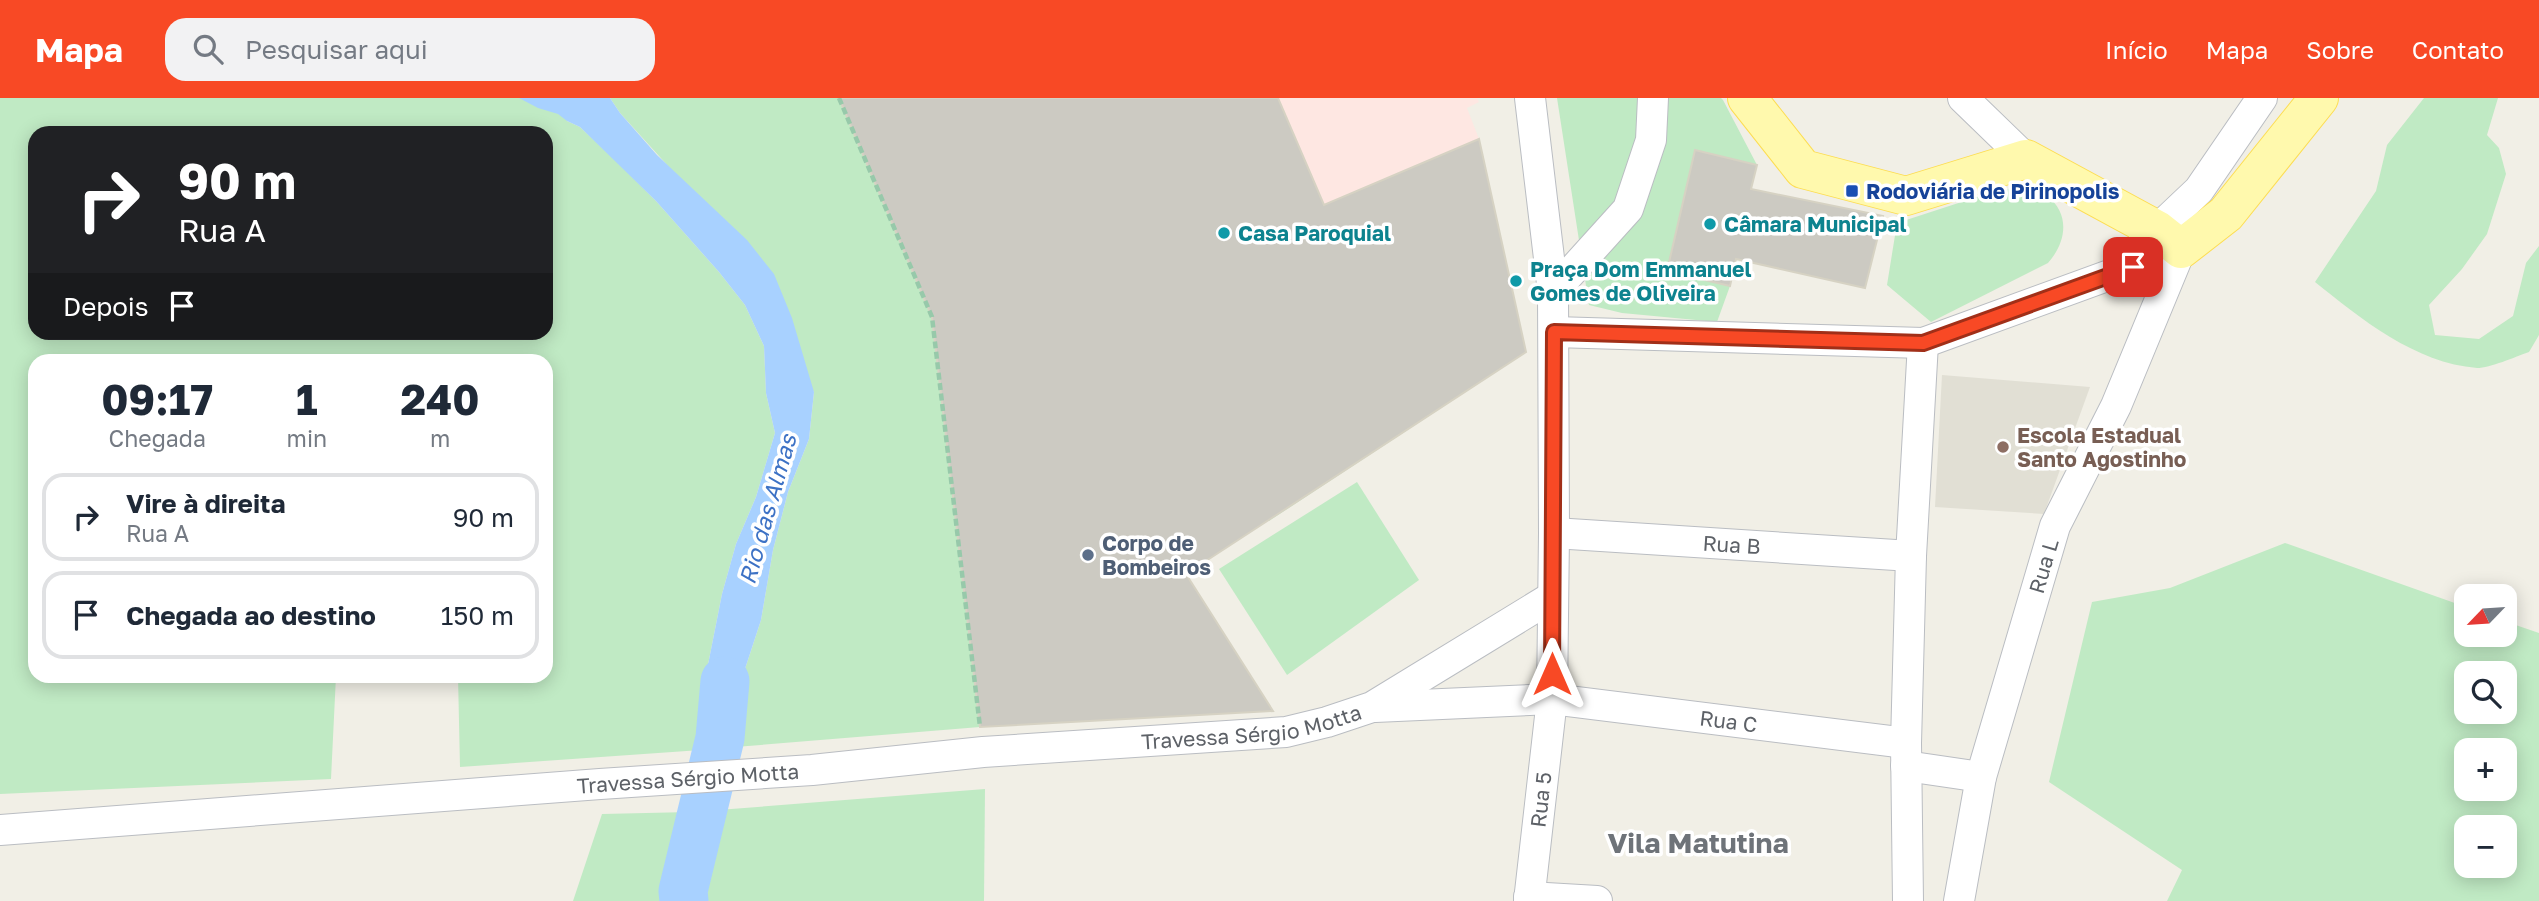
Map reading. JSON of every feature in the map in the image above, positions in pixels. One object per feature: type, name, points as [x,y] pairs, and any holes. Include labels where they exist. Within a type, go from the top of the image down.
[{"type":"main road","points":[[1747,98],[1803,169],[1906,196],[2026,159],[2169,240],[2226,214],[2319,98]]},
{"type":"street","name":"Rua 5","points":[[1529,899],[1552,699],[1554,533],[1553,292],[1530,98]]},
{"type":"street","points":[[1553,292],[1628,209],[1651,140],[1654,98]]},
{"type":"street","points":[[1963,98],[2026,159]]},
{"type":"street","points":[[1554,332],[1923,343],[2108,276],[2169,240],[2199,190],[2262,98]]},
{"type":"street","name":"Rua L","points":[[1959,901],[1980,777],[2055,526],[2116,406],[2169,240]]},
{"type":"street","points":[[1908,901],[1906,755],[1911,556],[1923,343]]},
{"type":"street","name":"Rua B","points":[[1554,533],[1911,556]]},
{"type":"street","points":[[1372,707],[1552,597]]},
{"type":"street","name":"Rua C","points":[[1372,707],[1552,699],[1906,755],[1980,777]]},
{"type":"street","name":"Travessa Sérgio Motta","points":[[0,830],[600,783],[805,771],[983,752],[1286,732],[1328,722],[1372,707]]},
{"type":"street","points":[[1529,899],[1597,901]]},
{"type":"path","points":[[839,98],[932,317],[983,752]]},
{"type":"shaded area","points":[[1278,98],[1477,98],[1479,102],[1467,108],[1479,139],[1324,205]]},
{"type":"shaded area","name":"Escola Estadual Santo Agostinho","points":[[1942,375],[2090,387],[2044,514],[1935,507]]},
{"type":"green space","points":[[0,98],[562,98],[567,121],[580,127],[656,201],[745,305],[764,346],[766,393],[775,433],[756,497],[736,544],[722,594],[701,700],[701,750],[460,767],[458,683],[553,683],[553,354],[28,354],[28,683],[336,683],[331,779],[0,794]]},
{"type":"green space","points":[[610,98],[1223,98],[1256,318],[1495,210],[1526,352],[1269,521],[1212,397],[958,537],[980,727],[735,747],[744,672],[761,620],[773,550],[788,492],[809,439],[814,392],[678,177],[620,113]]},
{"type":"green space","points":[[1557,98],[1723,100],[1757,165],[1695,150],[1667,271],[1730,286],[1717,322],[1622,313],[1589,305]]},
{"type":"green space","points":[[2424,98],[2498,98],[2487,135],[2499,148],[2506,174],[2487,234],[2462,269],[2429,305],[2435,335],[2479,339],[2513,316],[2526,263],[2539,246],[2539,335],[2529,352],[2489,366],[2477,368],[2454,364],[2411,348],[2370,324],[2315,282],[2376,191],[2387,145]]},
{"type":"green space","points":[[2020,186],[2047,196],[2060,211],[2063,220],[2062,238],[2048,263],[1931,322],[1887,285],[1897,223]]},
{"type":"green space","points":[[1357,482],[1419,580],[1287,675],[1219,569]]},
{"type":"green space","points":[[2285,543],[2454,603],[2454,648],[2516,648],[2517,625],[2539,633],[2539,901],[2167,901],[2182,870],[2049,782],[2092,602],[2170,588]]},
{"type":"green space","points":[[985,789],[984,901],[705,901],[707,858],[718,810]]},
{"type":"green space","points":[[690,812],[681,831],[678,873],[668,901],[573,901],[602,814]]},
{"type":"water","points":[[519,98],[610,98],[657,155],[747,240],[774,274],[792,318],[814,392],[809,439],[788,492],[773,550],[761,620],[744,672],[735,747],[701,750],[701,700],[722,594],[736,544],[756,497],[775,433],[766,393],[764,346],[745,305],[656,201],[580,127],[558,114]]},
{"type":"water","points":[[718,810],[707,858],[705,901],[668,901],[678,873],[681,831],[690,812]]},
{"type":"building","points":[[839,98],[1278,98],[1324,205],[1479,139],[1526,352],[1186,574],[1273,711],[980,727],[932,317]]},
{"type":"building","points":[[1695,150],[1757,165],[1751,189],[1883,216],[1865,288],[1736,259],[1730,286],[1667,271]]},
{"type":"waterway","name":"Rio das Almas","points":[[684,901],[683,891],[720,738],[725,681]]},
{"type":"place","name":"Rodoviária de Pirinopolis","points":[[1852,191]]},
{"type":"place","name":"Câmara Municipal","points":[[1710,224]]},
{"type":"place","name":"Casa Paroquial","points":[[1224,233]]},
{"type":"place","name":"Praça Dom Emmanuel Gomes de Oliveira","points":[[1516,281]]},
{"type":"place","name":"Escola Estadual Santo Agostinho","points":[[2003,447]]},
{"type":"place","name":"Corpo de Bombeiros","points":[[1088,555]]},
{"type":"district","name":"Vila Matutina","points":[[1698,842]]},
{"type":"route","points":[[1552,674],[1554,332],[1923,343],[2133,267]]}]
